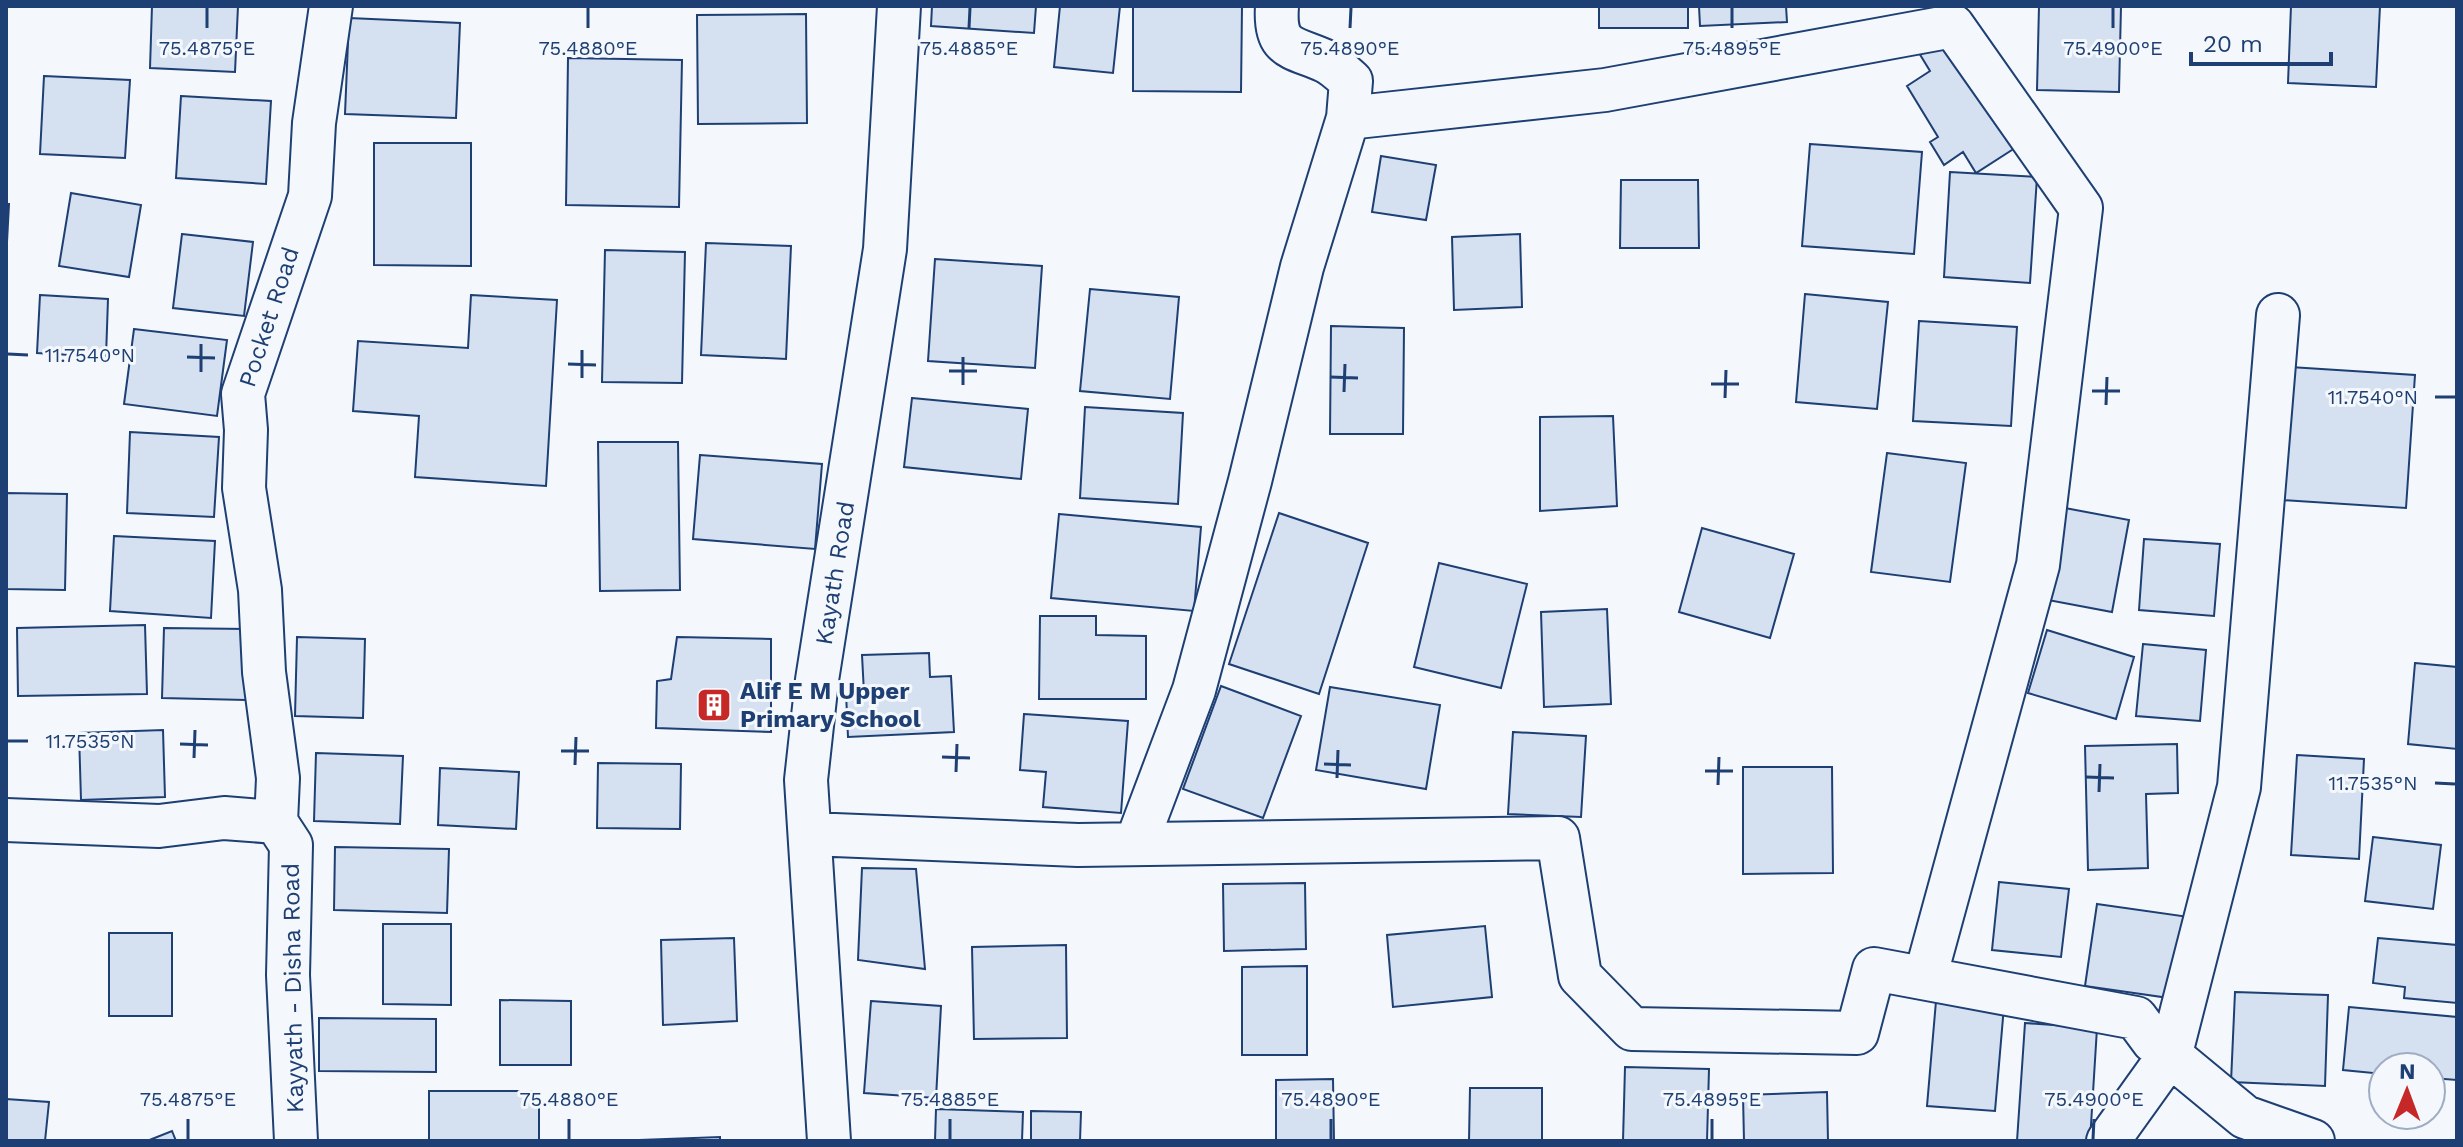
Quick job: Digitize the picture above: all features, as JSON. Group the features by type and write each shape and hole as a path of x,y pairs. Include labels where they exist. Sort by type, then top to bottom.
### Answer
{"street":[{"name":"Pocket Road","path":"276,822 278,778 264,672 260,590 244,488 246,430 243,394 310,196 314,123 331,6"},
{"name":"Kayath Road","path":"829,1141 806,780 811,721 885,249 899,6"},
{"path":"1136,844 1194,690 1250,481 1302,267 1348,118 1351,81 1328,62 1288,48 1276,28 1277,6"},
{"path":"1348,118 1605,90 1953,26 2081,208 2038,565 1925,978"},
{"path":"2108,1141 2171,1053 2239,787 2278,315"},
{"path":"6,820 159,826 213,819 276,822"},
{"name":"Kayyath - Disha Road","path":"276,822 291,845 288,975 296,1141"},
{"path":"810,834 1136,844 1558,838 1580,976 1632,1029 1857,1033 1874,969 2136,1018 2153,1041 2245,1117 2313,1141"}],"building":[{"path":"152,6 238,6 235,72 150,68"},
{"path":"932,6 1036,6 1034,33 931,26"},
{"path":"1060,6 1120,6 1113,73 1054,67"},
{"path":"1133,6 1242,6 1241,92 1133,91"},
{"path":"1599,6 1688,6 1688,28 1599,28"},
{"path":"1699,6 1786,6 1787,22 1700,26"},
{"path":"2039,6 2121,6 2119,92 2037,90"},
{"path":"2291,6 2380,6 2376,87 2288,83"},
{"path":"806,14 807,123 698,124 697,15"},
{"path":"349,18 460,23 456,118 345,114"},
{"path":"1940,32 2015,148 1976,173 1963,152 1944,165 1930,142 1938,137 1907,86 1930,71 1916,48"},
{"path":"568,58 682,60 679,207 566,205"},
{"path":"44,76 130,80 125,158 40,154"},
{"path":"181,96 271,101 266,184 176,178"},
{"path":"374,143 471,143 471,266 374,265"},
{"path":"1810,144 1922,152 1914,254 1802,246"},
{"path":"1381,156 1436,165 1426,220 1372,212"},
{"path":"1950,172 2037,177 2030,283 1944,277"},
{"path":"1621,180 1698,180 1699,248 1620,248"},
{"path":"71,193 141,205 129,277 59,266"},
{"path":"6,204 9,204 6,261"},
{"path":"182,234 253,242 244,316 173,308"},
{"path":"1520,234 1522,307 1454,310 1452,237"},
{"path":"706,243 791,246 786,359 701,355"},
{"path":"605,250 685,252 682,383 602,382"},
{"path":"935,259 1042,266 1035,368 928,361"},
{"path":"1090,289 1179,297 1170,399 1080,391"},
{"path":"1805,294 1888,302 1877,409 1796,402"},
{"path":"40,295 108,299 106,357 37,353"},
{"path":"471,295 557,300 546,486 415,477 419,416 353,411 358,341 468,348"},
{"path":"1919,321 2017,327 2011,426 1913,421"},
{"path":"1331,326 1404,328 1403,434 1330,434"},
{"path":"134,329 227,340 217,416 124,404"},
{"path":"2274,366 2415,375 2406,508 2265,499"},
{"path":"912,398 1028,409 1021,479 904,467"},
{"path":"1085,407 1183,413 1178,504 1080,498"},
{"path":"1613,416 1617,506 1540,511 1540,417"},
{"path":"130,432 219,437 214,517 127,513"},
{"path":"598,442 678,442 680,590 600,591"},
{"path":"1887,453 1966,463 1950,582 1871,572"},
{"path":"700,455 822,464 815,549 693,539"},
{"path":"6,493 67,494 65,590 6,589"},
{"path":"2065,508 2129,520 2112,612 2048,600"},
{"path":"1279,513 1368,543 1319,694 1229,664"},
{"path":"1059,514 1201,527 1194,611 1051,598"},
{"path":"1702,528 1794,554 1770,638 1679,612"},
{"path":"114,536 215,541 211,618 110,611"},
{"path":"2144,539 2220,544 2214,616 2139,610"},
{"path":"1439,563 1527,584 1501,688 1414,667"},
{"path":"1607,609 1611,704 1544,707 1541,612"},
{"path":"1040,616 1096,616 1096,635 1146,636 1146,699 1039,699"},
{"path":"145,625 147,694 18,696 17,628"},
{"path":"164,628 248,629 246,700 162,698"},
{"path":"2047,630 2134,657 2116,719 2028,693"},
{"path":"297,637 365,639 363,718 295,716"},
{"name":"Alif E M Upper Primary School","path":"677,637 771,639 771,732 656,728 657,681 671,679"},
{"path":"2143,644 2206,650 2200,721 2136,716"},
{"path":"929,653 930,677 951,676 954,732 848,737 846,693 864,693 862,655"},
{"path":"2415,663 2457,667 2457,749 2408,744"},
{"path":"1221,686 1301,716 1263,818 1183,789"},
{"path":"1330,687 1440,705 1426,789 1316,770"},
{"path":"1024,714 1128,721 1121,813 1043,807 1046,772 1020,770"},
{"path":"163,730 165,797 81,800 79,733"},
{"path":"1513,732 1586,736 1581,817 1508,814"},
{"path":"2177,744 2178,793 2146,794 2148,868 2088,870 2085,746"},
{"path":"316,753 403,756 400,824 314,821"},
{"path":"2297,755 2364,759 2359,859 2291,855"},
{"path":"598,763 681,764 680,829 597,828"},
{"path":"1743,767 1832,767 1833,873 1743,874"},
{"path":"440,768 519,772 516,829 438,825"},
{"path":"2373,837 2441,845 2433,909 2365,901"},
{"path":"335,847 449,849 447,913 334,910"},
{"path":"862,868 916,869 925,969 858,960"},
{"path":"1999,882 2069,889 2061,957 1992,950"},
{"path":"1305,883 1306,949 1224,951 1223,884"},
{"path":"2097,904 2189,917 2176,999 2085,986"},
{"path":"383,924 451,924 451,1005 383,1004"},
{"path":"1485,926 1492,997 1393,1007 1387,935"},
{"path":"109,933 172,933 172,1016 109,1016"},
{"path":"734,938 737,1021 663,1025 661,940"},
{"path":"2378,938 2457,945 2457,1003 2404,998 2405,987 2373,983"},
{"path":"1066,945 1067,1038 974,1039 972,947"},
{"path":"1307,966 1307,1055 1242,1055 1242,967"},
{"path":"2235,992 2328,995 2325,1086 2231,1082"},
{"path":"500,1000 571,1001 571,1065 500,1065"},
{"path":"871,1001 941,1006 936,1098 864,1093"},
{"path":"1936,1001 2004,1006 1995,1111 1927,1106"},
{"path":"2349,1007 2457,1017 2457,1080 2447,1079 2447,1051 2367,1051 2367,1072 2343,1070"},
{"path":"319,1018 436,1019 436,1072 319,1071"},
{"path":"2025,1023 2097,1028 2090,1141 2017,1141"},
{"path":"1625,1067 1709,1069 1707,1141 1623,1141"},
{"path":"1333,1079 1334,1141 1183,1141 1276,1140 1276,1080"},
{"path":"1470,1088 1542,1088 1542,1141 1469,1141"},
{"path":"429,1091 539,1091 539,1141 429,1141"},
{"path":"1827,1092 1828,1141 1744,1141 1743,1095"},
{"path":"6,1099 49,1102 45,1141 6,1141"},
{"path":"936,1109 1023,1112 1022,1141 935,1141"},
{"path":"1031,1111 1081,1112 1080,1141 1031,1141"},
{"path":"172,1131 176,1141 147,1141"},
{"path":"720,1137 720,1141 640,1141 640,1140"}],"place":[{"name":"Alif E M Upper Primary School","path":"714,705"}]}
